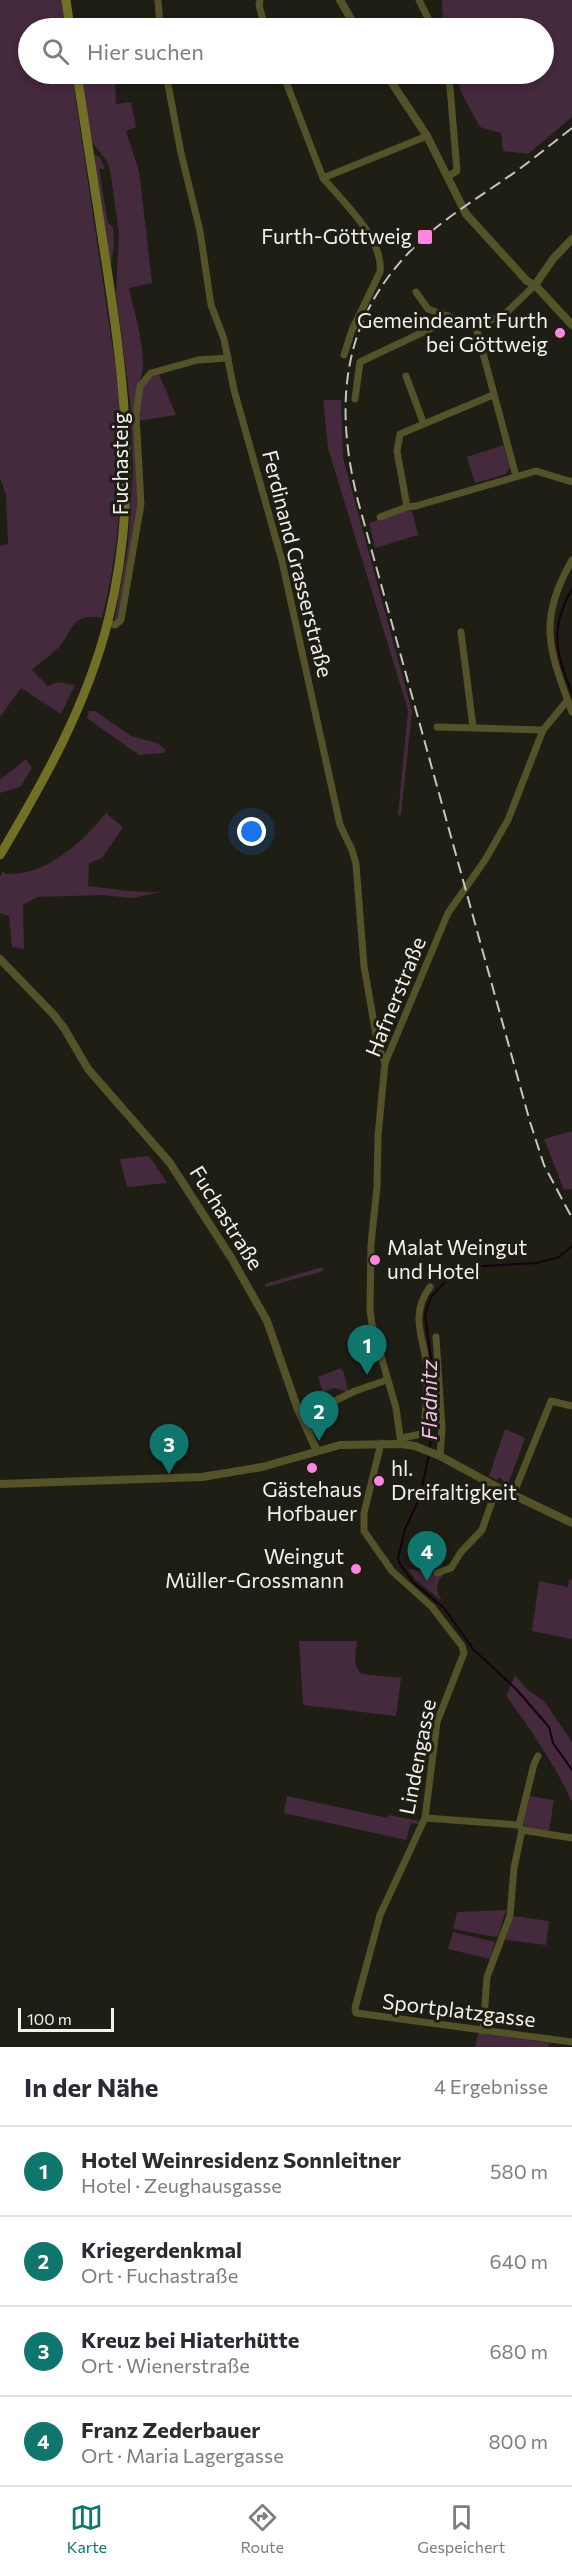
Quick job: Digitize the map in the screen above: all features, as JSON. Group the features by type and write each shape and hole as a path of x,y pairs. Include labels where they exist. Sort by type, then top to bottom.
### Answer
{"main road":[{"path":"66,0 69,18"},
{"path":"0,855 66,735 90,677 108,622 119,567 125,519 127,440 121,363 79,84"}],"street":[{"path":"158,0 159,18"},
{"path":"260,0 262,18"},
{"path":"340,0 350,18"},
{"path":"419,0 428,18"},
{"name":"Ferdinand Grasserstraße","path":"168,84 181,153 200,231 211,305 224,339 234,390 282,561 340,825 356,864 364,966 378,1046 385,1063"},
{"path":"287,84 323,178 375,243 381,265 380,272 352,330 344,355"},
{"path":"393,84 427,136 466,214 483,235 527,281 535,285 572,325"},
{"path":"447,177 457,171 449,84"},
{"path":"323,178 427,136"},
{"path":"416,292 428,309 476,327 506,313 535,285 553,259 572,239"},
{"path":"355,399 360,362 438,325 448,316"},
{"path":"476,327 516,476"},
{"name":"Fuchasteig","path":"108,622 115,625 121,620 140,510 141,471 136,415 140,386 151,373 198,360 228,358"},
{"path":"406,376 423,422"},
{"path":"407,507 397,441 400,434 423,422 493,395"},
{"path":"380,517 407,507 540,471 572,482"},
{"path":"572,560 555,595 549,628 552,656 572,712"},
{"path":"461,632 473,727"},
{"name":"Hafnerstraße","path":"401,1441 396,1408 372,1325 370,1309 370,1244 377,1188 378,1136 385,1063 448,912 485,860 508,820 543,730 567,701"},
{"path":"437,727 543,730"},
{"name":"Fuchastraße","path":"0,959 64,1028 88,1069 170,1163 232,1259 267,1321 317,1451"},
{"path":"0,1484 202,1477 262,1467 340,1445 401,1441 421,1434 424,1430 428,1373 419,1318 424,1294 430,1287"},
{"path":"435,1337 442,1429 440,1456"},
{"path":"302,1417 355,1391 387,1380"},
{"path":"513,1495 551,1401 572,1406"},
{"path":"401,1441 440,1456 497,1487 572,1523"},
{"name":"Lindengasse","path":"370,1443 375,1465"},
{"name":"Lindengasse","path":"356,2013 355,2008 380,1915 425,1818 437,1722 464,1653 462,1646 432,1606 392,1570 364,1531 364,1514 381,1443"},
{"path":"437,1573 451,1568 461,1552 482,1530 497,1487"},
{"path":"483,2031 488,1977 510,1916 520,1828 534,1764 538,1756"},
{"path":"425,1818 520,1828 572,1838"},
{"name":"Sportplatzgasse","path":"356,2013 572,2042"},
{"name":"Sportplatzgasse","path":"557,2040 567,2047"}],"shaded area":[{"path":"0,0 62,0 64,18 18,18 18,84 73,84 115,364 121,428 121,492 114,555 102,618 92,617 78,620 58,648 32,670 48,686 58,682 75,685 61,714 21,688 0,717 0,546 8,544 6,495 0,478"},
{"path":"442,0 572,0 572,117 528,154 503,151 501,133 480,127 459,84 554,84 554,18 443,18"},
{"path":"82,84 115,84 116,104 131,102 136,127 126,131 139,171 152,283 129,288 140,337 143,364 138,385 139,504 120,620 114,622 128,545 133,470 130,401 116,293 119,232 110,170 107,161 91,141"},
{"path":"92,153 100,158 105,169 99,169 108,223 113,227 114,247 111,264"},
{"path":"159,374 176,415 138,421 141,392 147,380"},
{"path":"323,400 341,400 343,458 412,711 401,815 398,815 408,710 328,448"},
{"path":"504,445 510,467 506,474 475,483 467,457"},
{"path":"407,510 412,511 418,535 375,548 369,523"},
{"path":"89,711 95,711 131,736 157,743 166,750 163,753 139,755 87,718"},
{"path":"26,759 32,768 20,787 0,793 0,780"},
{"path":"106,813 123,827 102,858 89,863 88,886 161,892 132,898 103,895 37,897 23,905 24,949 12,947 9,916 0,913 0,877 3,871 6,874 21,873 49,863 75,846"},
{"path":"572,1131 572,1189 564,1190 544,1139"},
{"path":"149,1156 167,1183 127,1187 120,1159"},
{"path":"322,1267 324,1271 266,1287 265,1284"},
{"path":"341,1368 348,1392 334,1388 323,1392 318,1377"},
{"path":"505,1429 525,1438 508,1484 499,1477 497,1480 489,1476"},
{"path":"408,1569 443,1575 437,1588 443,1602 416,1580"},
{"path":"569,1579 572,1580 572,1639 532,1631 539,1581 568,1587"},
{"path":"299,1641 357,1641 356,1663 362,1674 401,1678 396,1716 303,1705"},
{"path":"515,1675 528,1690 544,1701 572,1742 572,1802 542,1748 506,1696"},
{"path":"287,1796 388,1818 389,1815 419,1821 418,1824 411,1823 406,1840 284,1813"},
{"path":"529,1796 554,1800 549,1831 526,1828 523,1823"},
{"path":"506,1910 498,1936 453,1929 457,1912"},
{"path":"513,1916 549,1921 546,1945 505,1940"},
{"path":"453,1932 495,1942 490,1959 448,1949"},
{"path":"478,2033 549,2043 548,2047 475,2047"}],"waterway":[{"name":"Fladnitz","path":"572,589 560,616 557,641 562,666 572,693"},
{"name":"Fladnitz","path":"430,1448 432,1365 425,1315 431,1297 444,1283 463,1272 483,1266 537,1263 559,1257 572,1246"},
{"name":"Fladnitz","path":"429,1454 420,1497 405,1529 398,1558 400,1564 413,1582 444,1608 473,1649 517,1690 549,1727 553,1743 572,1770"}],"railway":[{"path":"572,128 518,170 437,227 398,264 377,294 361,325 351,358 346,391 346,427 350,463 358,501 530,1122 544,1165 572,1218"}],"place":[{"name":"Furth-Göttweig","path":"425,237"},
{"name":"Gemeindeamt Furth bei Göttweig","path":"560,333"},
{"name":"Malat Weingut und Hotel","path":"375,1260"},
{"name":"Hotel Weinresidenz Sonnleitner","path":"367,1375"},
{"name":"Kriegerdenkmal","path":"319,1441"},
{"name":"Gästehaus Hofbauer","path":"312,1468"},
{"name":"Kreuz bei Hiaterhütte","path":"169,1474"},
{"name":"hl. Dreifaltigkeit","path":"379,1481"},
{"name":"Weingut Müller-Grossmann","path":"356,1569"},
{"name":"Franz Zederbauer","path":"427,1581"}]}
